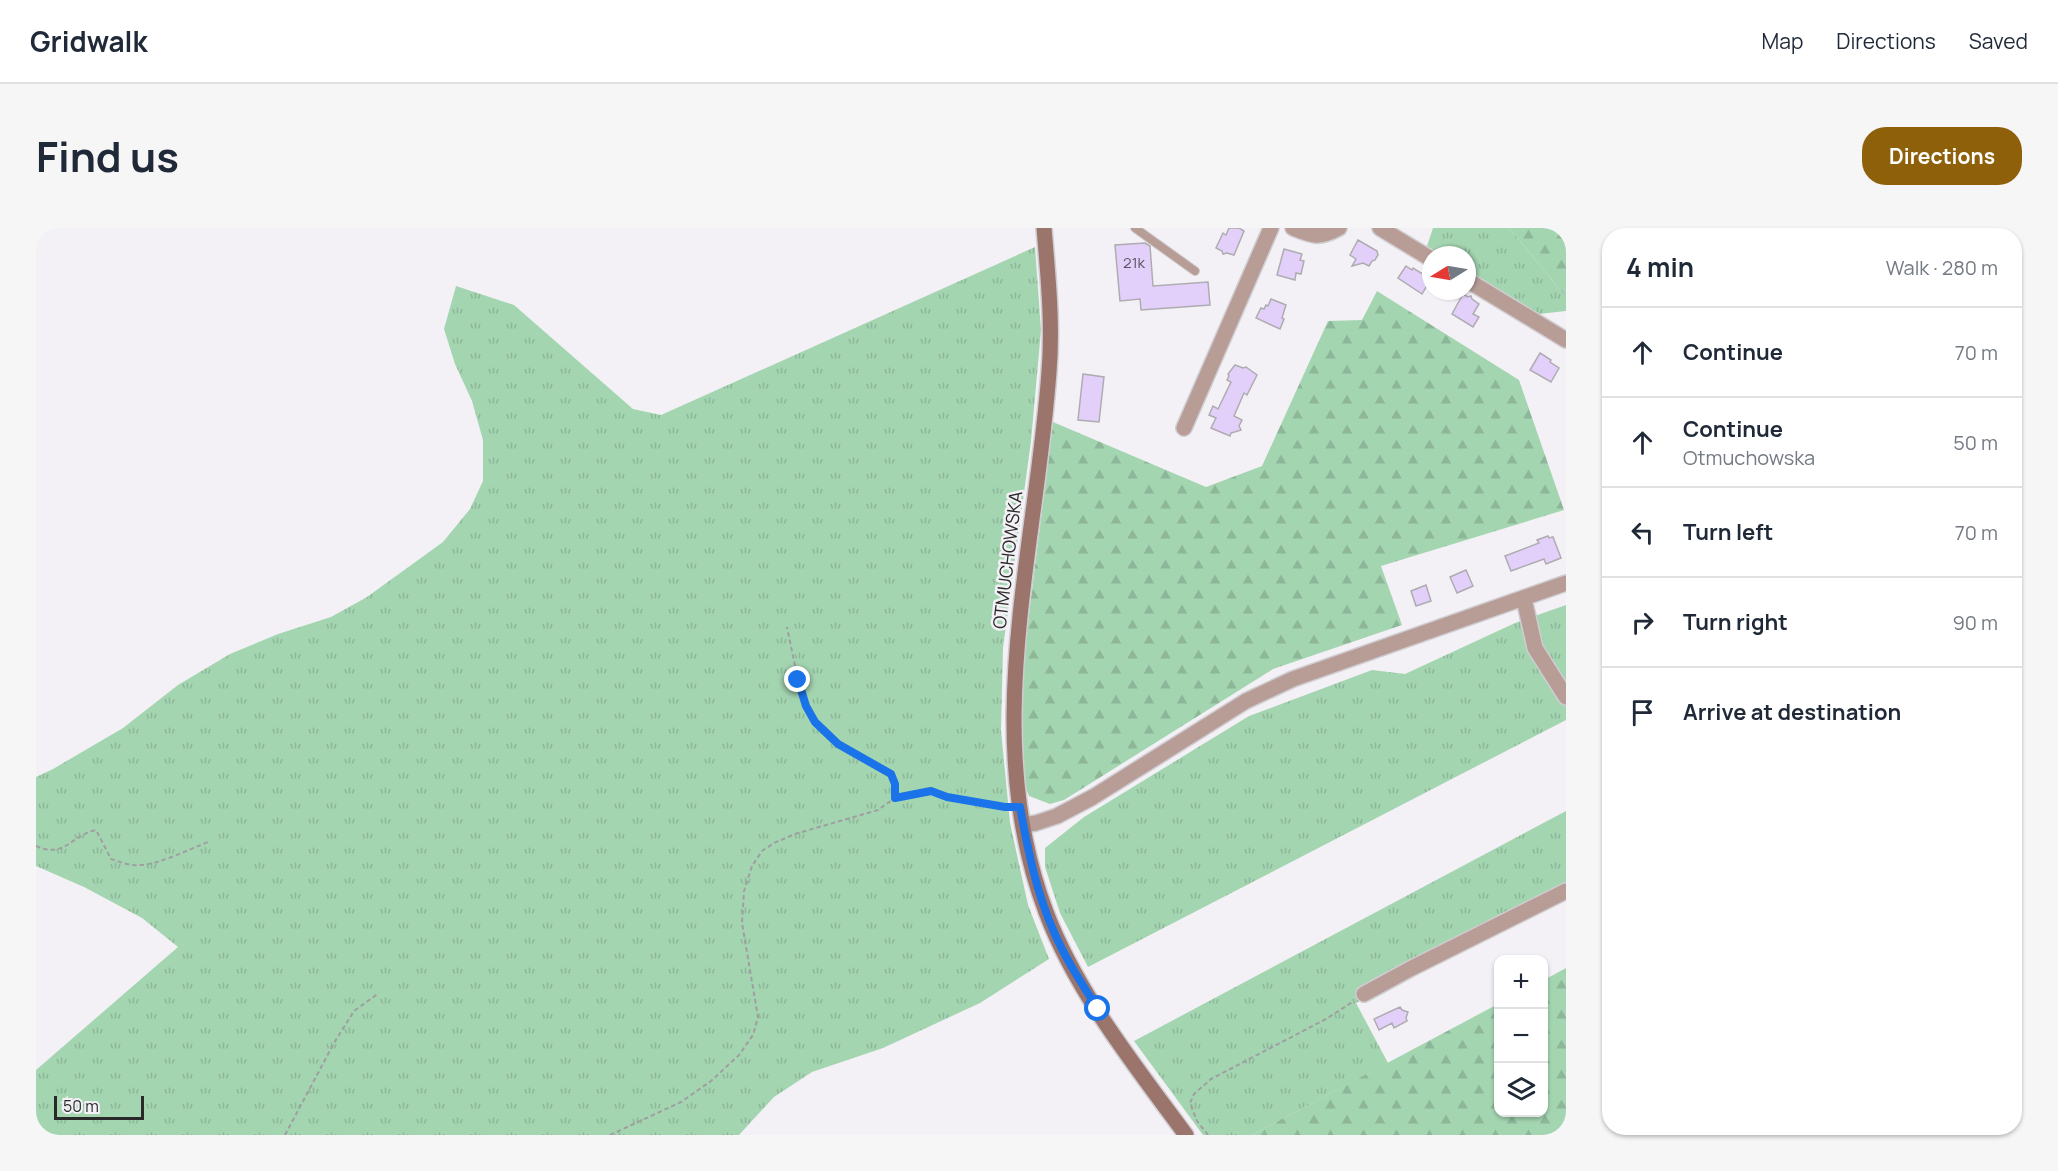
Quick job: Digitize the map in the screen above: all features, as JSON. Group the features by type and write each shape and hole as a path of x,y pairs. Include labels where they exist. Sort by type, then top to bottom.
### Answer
{"main road":[{"name":"OTMUCHOWSKA","path":"1044,228 1051,345 1014,676 1014,748 1020,807 1040,895 1054,934 1078,979 1134,1064 1186,1135"}],"street":[{"path":"1184,428 1271,228"},
{"path":"1293,228 1309,235 1319,236 1339,228"},
{"path":"1380,228 1422,254"},
{"path":"1476,285 1566,340"},
{"path":"1023,825 1058,816 1093,797 1246,701 1293,679 1566,583"},
{"path":"1524,599 1535,648 1566,697"},
{"path":"1364,994 1566,891"}],"lane":[{"path":"1135,228 1195,271"}],"path":[{"path":"787,627 798,680 806,706 815,722 838,744 891,774 895,784 895,798"},
{"path":"610,1135 681,1102 696,1092 740,1055 753,1035 758,1017 742,923 744,891 752,866 762,851 795,834 878,810 895,798 931,791 947,797 1005,807 1020,807"},
{"path":"36,846 55,851 64,848 87,832 96,830 111,859 139,866 208,842"},
{"path":"285,1135 334,1043 354,1011 379,993"},
{"path":"1208,1135 1197,1121 1190,1103 1194,1094 1211,1080 1326,1019 1364,994"}],"green space":[{"path":"1433,228 1509,228 1566,297 1566,311 1539,314 1476,276 1476,246 1427,246"},
{"path":"1509,228 1566,228 1566,297"},
{"path":"1035,247 1041,330 1031,441 1003,648 1001,730 1010,823 1028,905 1049,959 980,1003 883,1048 812,1072 774,1097 739,1135 36,1135 36,1070 178,947 142,918 84,887 36,866 36,777 123,728 178,685 230,654 278,634 331,617 367,597 443,542 470,509 483,481 483,440 472,401 455,364 444,329 456,286 514,305 633,409 661,415"},
{"path":"1377,291 1519,380 1564,510 1381,566 1402,625 1273,669 1064,800 1050,804 1029,796 1025,786 1020,686 1053,422 1206,487 1262,466 1328,321 1362,320"},
{"path":"1566,605 1566,720 1088,967 1060,913 1045,867 1045,848 1084,817 1249,716 1372,670 1405,674 1515,623"},
{"path":"1566,811 1566,891 1356,1003 1388,1063 1252,1135 1203,1135 1134,1041"},
{"path":"1566,968 1566,1135 1252,1135 1494,1006 1494,1117 1548,1117 1548,978"}],"building":[{"path":"1229,228 1239,228 1244,231 1234,255 1223,254 1216,248 1223,233 1226,235"},
{"path":"1358,240 1377,251 1378,255 1369,266 1363,263 1352,266 1356,259 1350,255"},
{"path":"1145,243 1150,246 1153,286 1208,282 1210,305 1141,310 1140,299 1120,301 1115,245"},
{"path":"1284,249 1302,254 1300,260 1304,261 1301,274 1296,273 1295,280 1277,275"},
{"path":"1406,266 1422,274 1422,294 1398,278"},
{"path":"1271,299 1286,305 1280,329 1256,318 1261,308 1268,306"},
{"path":"1460,300 1473,300 1479,304 1473,314 1479,317 1473,327 1452,314"},
{"path":"1540,353 1559,368 1551,382 1530,370"},
{"path":"1235,365 1246,367 1257,375 1247,395 1244,393 1234,416 1242,420 1239,426 1241,430 1231,433 1230,436 1211,428 1216,418 1209,415 1213,406 1218,409 1231,382 1227,380 1228,374"},
{"path":"1083,374 1104,377 1099,422 1078,420"},
{"path":"1548,536 1553,537 1561,558 1546,564 1544,559 1511,571 1505,556 1539,543 1537,540"},
{"path":"1466,570 1473,586 1457,593 1450,577"},
{"path":"1426,585 1431,601 1416,606 1411,591"},
{"path":"1400,1007 1408,1012 1407,1021 1394,1028 1392,1023 1379,1030 1374,1019"}],"route":[{"path":"798,680 806,706 815,722 838,744 891,774 895,784 895,798 931,791 947,797 1005,807 1020,807 1034,875 1054,934 1078,979 1098,1009"}]}
